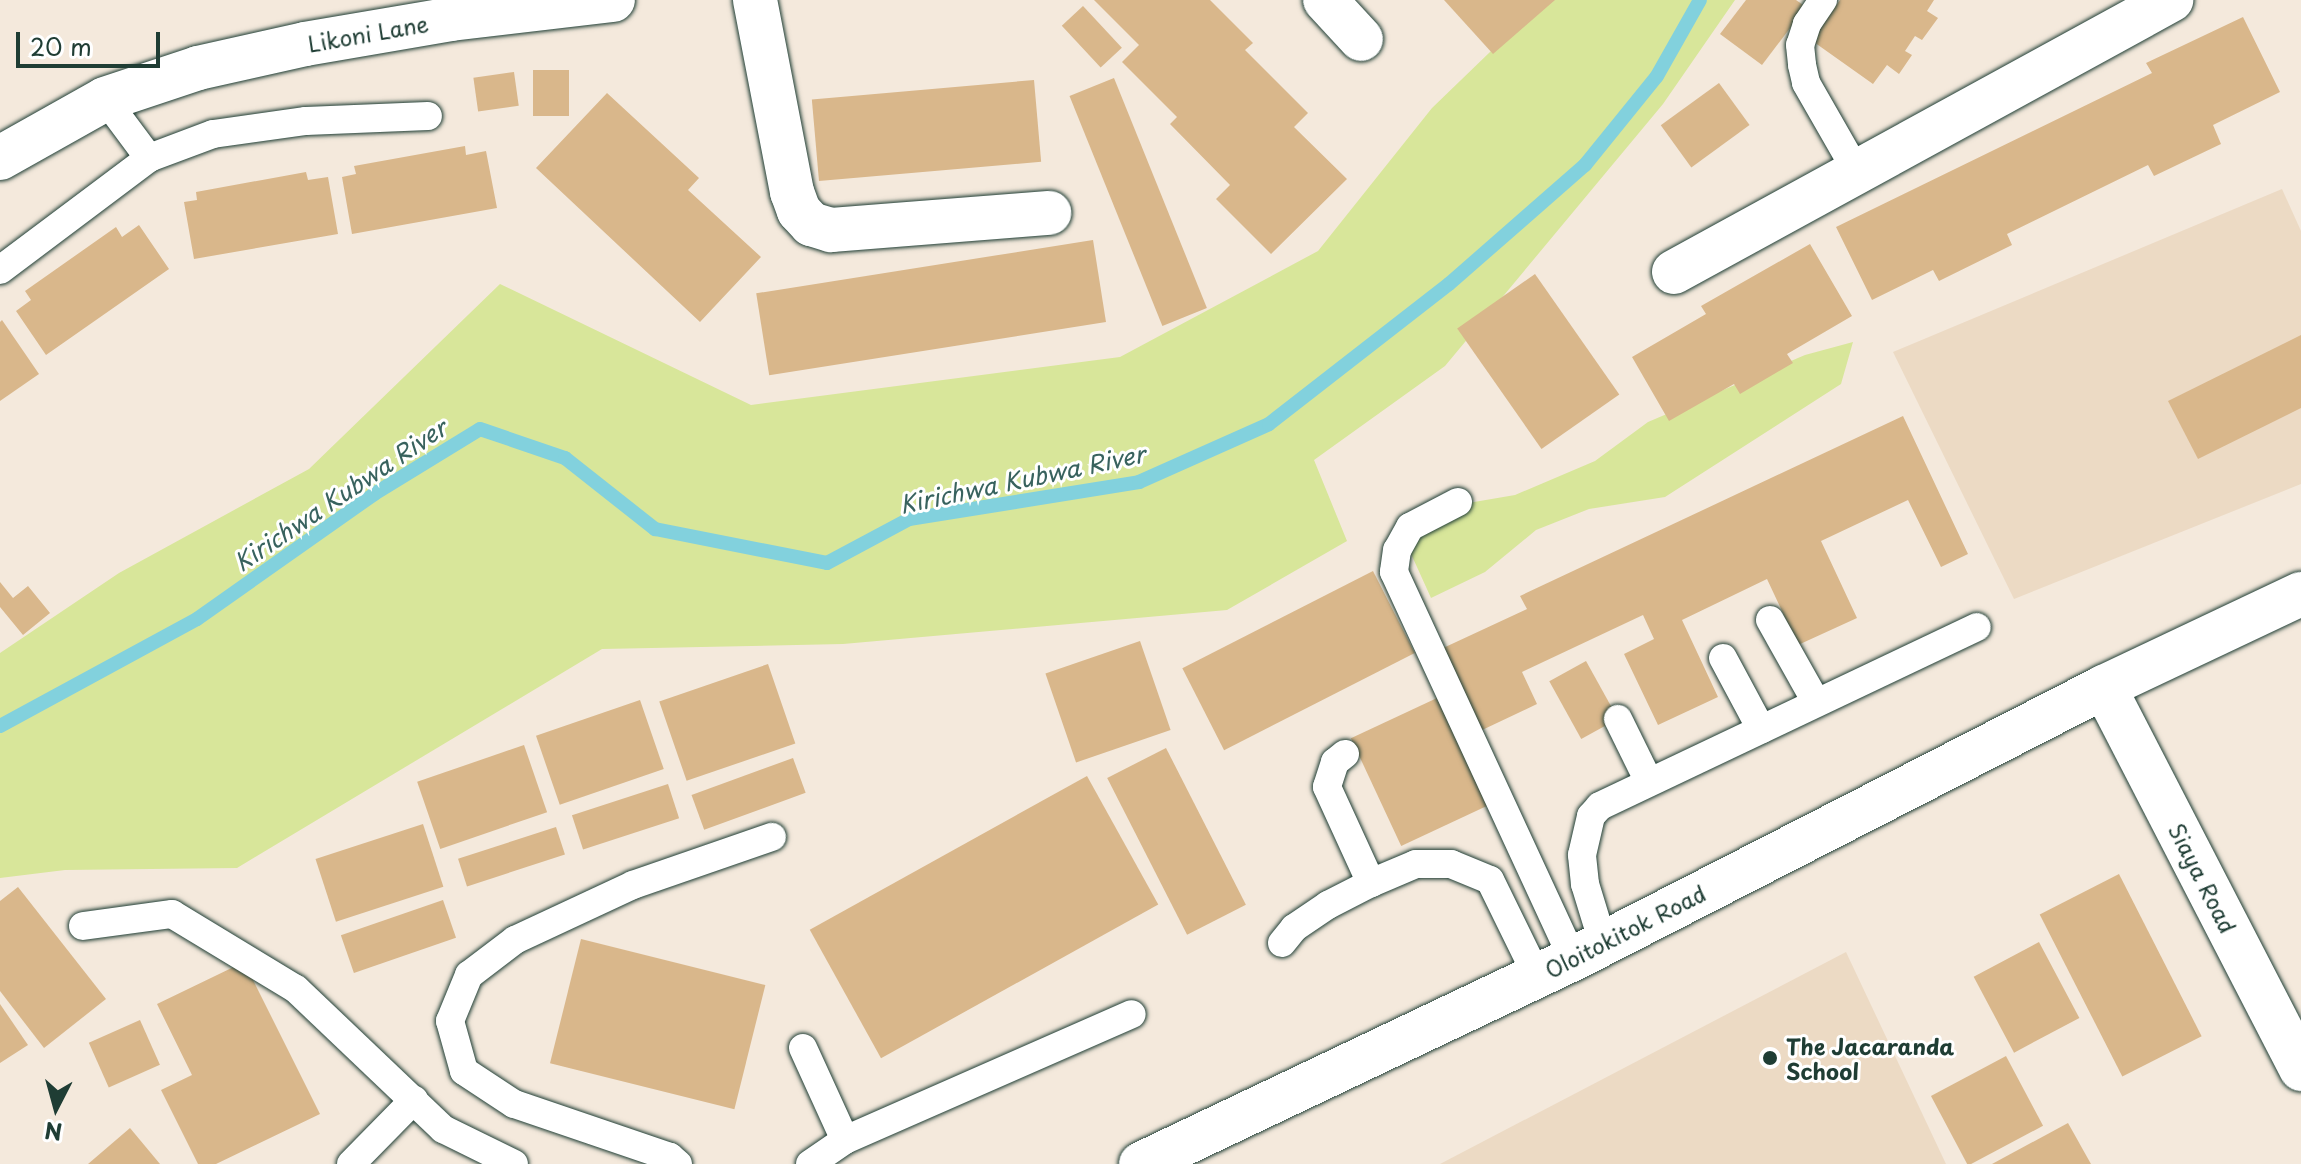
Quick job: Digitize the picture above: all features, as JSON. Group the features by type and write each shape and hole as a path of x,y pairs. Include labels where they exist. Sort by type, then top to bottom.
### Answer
{"street":[{"name":"Likoni Lane","path":"0,158 105,99 198,68 305,44 451,19 613,0"},
{"path":"755,0 792,192 799,211 811,224 831,230 1049,213"},
{"path":"1325,0 1361,39"},
{"path":"1674,272 2171,0"},
{"name":"Oloitokitok Road","path":"1141,1164 1571,959 2104,687 2301,594"},
{"name":"Siaya Road","path":"2104,687 2298,1057"}],"lane":[{"path":"1823,0 1800,45 1802,65 1806,83 1857,172"},
{"path":"105,99 149,158"},
{"path":"0,270 149,158 213,134 306,121 428,116"},
{"path":"1458,502 1410,527 1397,550 1394,572 1571,959"},
{"path":"1770,620 1816,702"},
{"path":"1571,959 1585,884 1584,838 1591,816 1600,806 1977,627"},
{"path":"1723,658 1761,729"},
{"path":"1618,719 1649,782"},
{"path":"1345,754 1335,762 1327,787 1371,883"},
{"path":"678,1164 670,1157 514,1104 464,1071 450,1021 469,975 515,940 633,885 772,837"},
{"path":"1282,943 1294,928 1328,905 1371,883 1416,864 1451,864 1490,880 1571,959"},
{"path":"83,926 172,914 296,989 443,1129 514,1164"},
{"path":"810,1164 845,1140 1132,1014"},
{"path":"803,1048 845,1140"},
{"path":"351,1164 414,1100"}],"shaded area":[{"path":"2282,189 2301,231 2301,484 2014,599 1893,352"},
{"name":"The Jacaranda School","path":"1846,952 1946,1164 1440,1164"}],"green space":[{"path":"1544,0 1735,0 1663,104 1445,366 1314,460 1347,541 1227,610 843,644 602,649 237,868 65,870 0,878 0,653 119,573 309,469 500,284 751,405 1120,357 1318,251 1432,108"},
{"path":"1853,342 1841,384 1665,497 1589,509 1536,530 1485,572 1431,598 1407,545 1439,508 1515,495 1595,461 1648,422 1805,355"}],"building":[{"path":"1094,0 1210,0 1253,43 1245,50 1308,113 1294,127 1347,179 1271,254 1216,199 1230,185 1170,124 1177,117 1122,62 1139,45"},
{"path":"1444,0 1555,0 1493,54"},
{"path":"1746,0 1796,0 1806,7 1762,65 1720,34"},
{"path":"1840,0 1934,0 1927,11 1938,18 1922,40 1915,36 1905,51 1912,55 1899,74 1887,65 1873,84 1811,40"},
{"path":"1083,6 1122,48 1101,67 1062,26"},
{"path":"2243,17 2280,92 2213,125 2221,144 2154,176 2148,165 2007,234 2012,245 1939,281 1933,270 1872,300 1836,227 2152,73 2146,63"},
{"path":"533,70 569,70 569,116 533,116"},
{"path":"514,72 519,106 478,111 473,78"},
{"path":"1114,78 1207,308 1162,326 1069,96"},
{"path":"1034,80 1041,162 819,181 812,99"},
{"path":"1719,83 1750,125 1691,167 1661,125"},
{"path":"607,93 699,178 688,190 761,257 700,322 536,168"},
{"path":"465,146 466,155 486,151 497,208 352,234 342,177 356,174 354,166"},
{"path":"306,172 308,180 328,177 338,234 194,259 184,202 197,200 196,192"},
{"path":"139,225 169,269 46,355 16,311 31,300 25,291 116,227 122,237"},
{"path":"1093,240 1106,322 769,375 756,293"},
{"path":"1810,244 1852,316 1787,354 1793,363 1740,394 1734,384 1669,421 1632,357 1706,314 1701,306"},
{"path":"1535,274 1619,394 1541,449 1457,328"},
{"path":"2,320 39,374 0,401 0,322"},
{"path":"2301,335 2301,408 2198,459 2168,401"},
{"path":"1903,416 1968,554 1941,567 1908,500 1821,541 1857,618 1798,645 1767,579 1682,620 1718,697 1658,725 1624,654 1654,639 1643,615 1522,672 1537,704 1480,731 1441,649 1527,609 1520,596"},
{"path":"1373,571 1415,653 1224,750 1182,668"},
{"path":"0,582 13,598 28,586 50,613 23,635 0,607"},
{"path":"1140,641 1171,730 1076,762 1045,674"},
{"path":"1586,661 1618,719 1581,739 1549,681"},
{"path":"768,664 795,743 687,781 659,701"},
{"path":"1437,698 1487,806 1401,846 1351,738"},
{"path":"640,700 664,769 560,805 536,736"},
{"path":"524,745 547,812 440,849 417,782"},
{"path":"1166,748 1246,905 1187,935 1107,778"},
{"path":"793,758 806,793 704,830 692,795"},
{"path":"1087,776 1158,905 881,1058 810,930"},
{"path":"668,784 679,818 583,849 572,815"},
{"path":"423,824 443,887 336,922 316,859"},
{"path":"556,827 565,855 467,886 458,859"},
{"path":"2119,874 2202,1036 2122,1077 2040,914"},
{"path":"18,887 106,999 44,1048 0,991 0,901"},
{"path":"443,900 456,938 354,973 341,935"},
{"path":"581,939 765,985 734,1109 550,1063"},
{"path":"2039,942 2079,1018 2014,1053 1974,977"},
{"path":"244,962 320,1114 216,1164 198,1164 161,1090 192,1075 157,1004"},
{"path":"0,1004 28,1045 0,1063"},
{"path":"140,1020 160,1065 109,1088 89,1043"},
{"path":"2006,1056 2043,1126 1967,1164 1931,1096"},
{"path":"2068,1123 2091,1164 1992,1164"},
{"path":"130,1128 160,1164 88,1164"}],"waterway":[{"name":"Kirichwa Kubwa River","path":"0,726 197,619 374,494 480,429 565,458 655,529 827,563 909,519 1139,482 1269,424 1449,284 1585,165 1657,76 1700,0"}],"place":[{"name":"The Jacaranda School","path":"1770,1058"}]}
